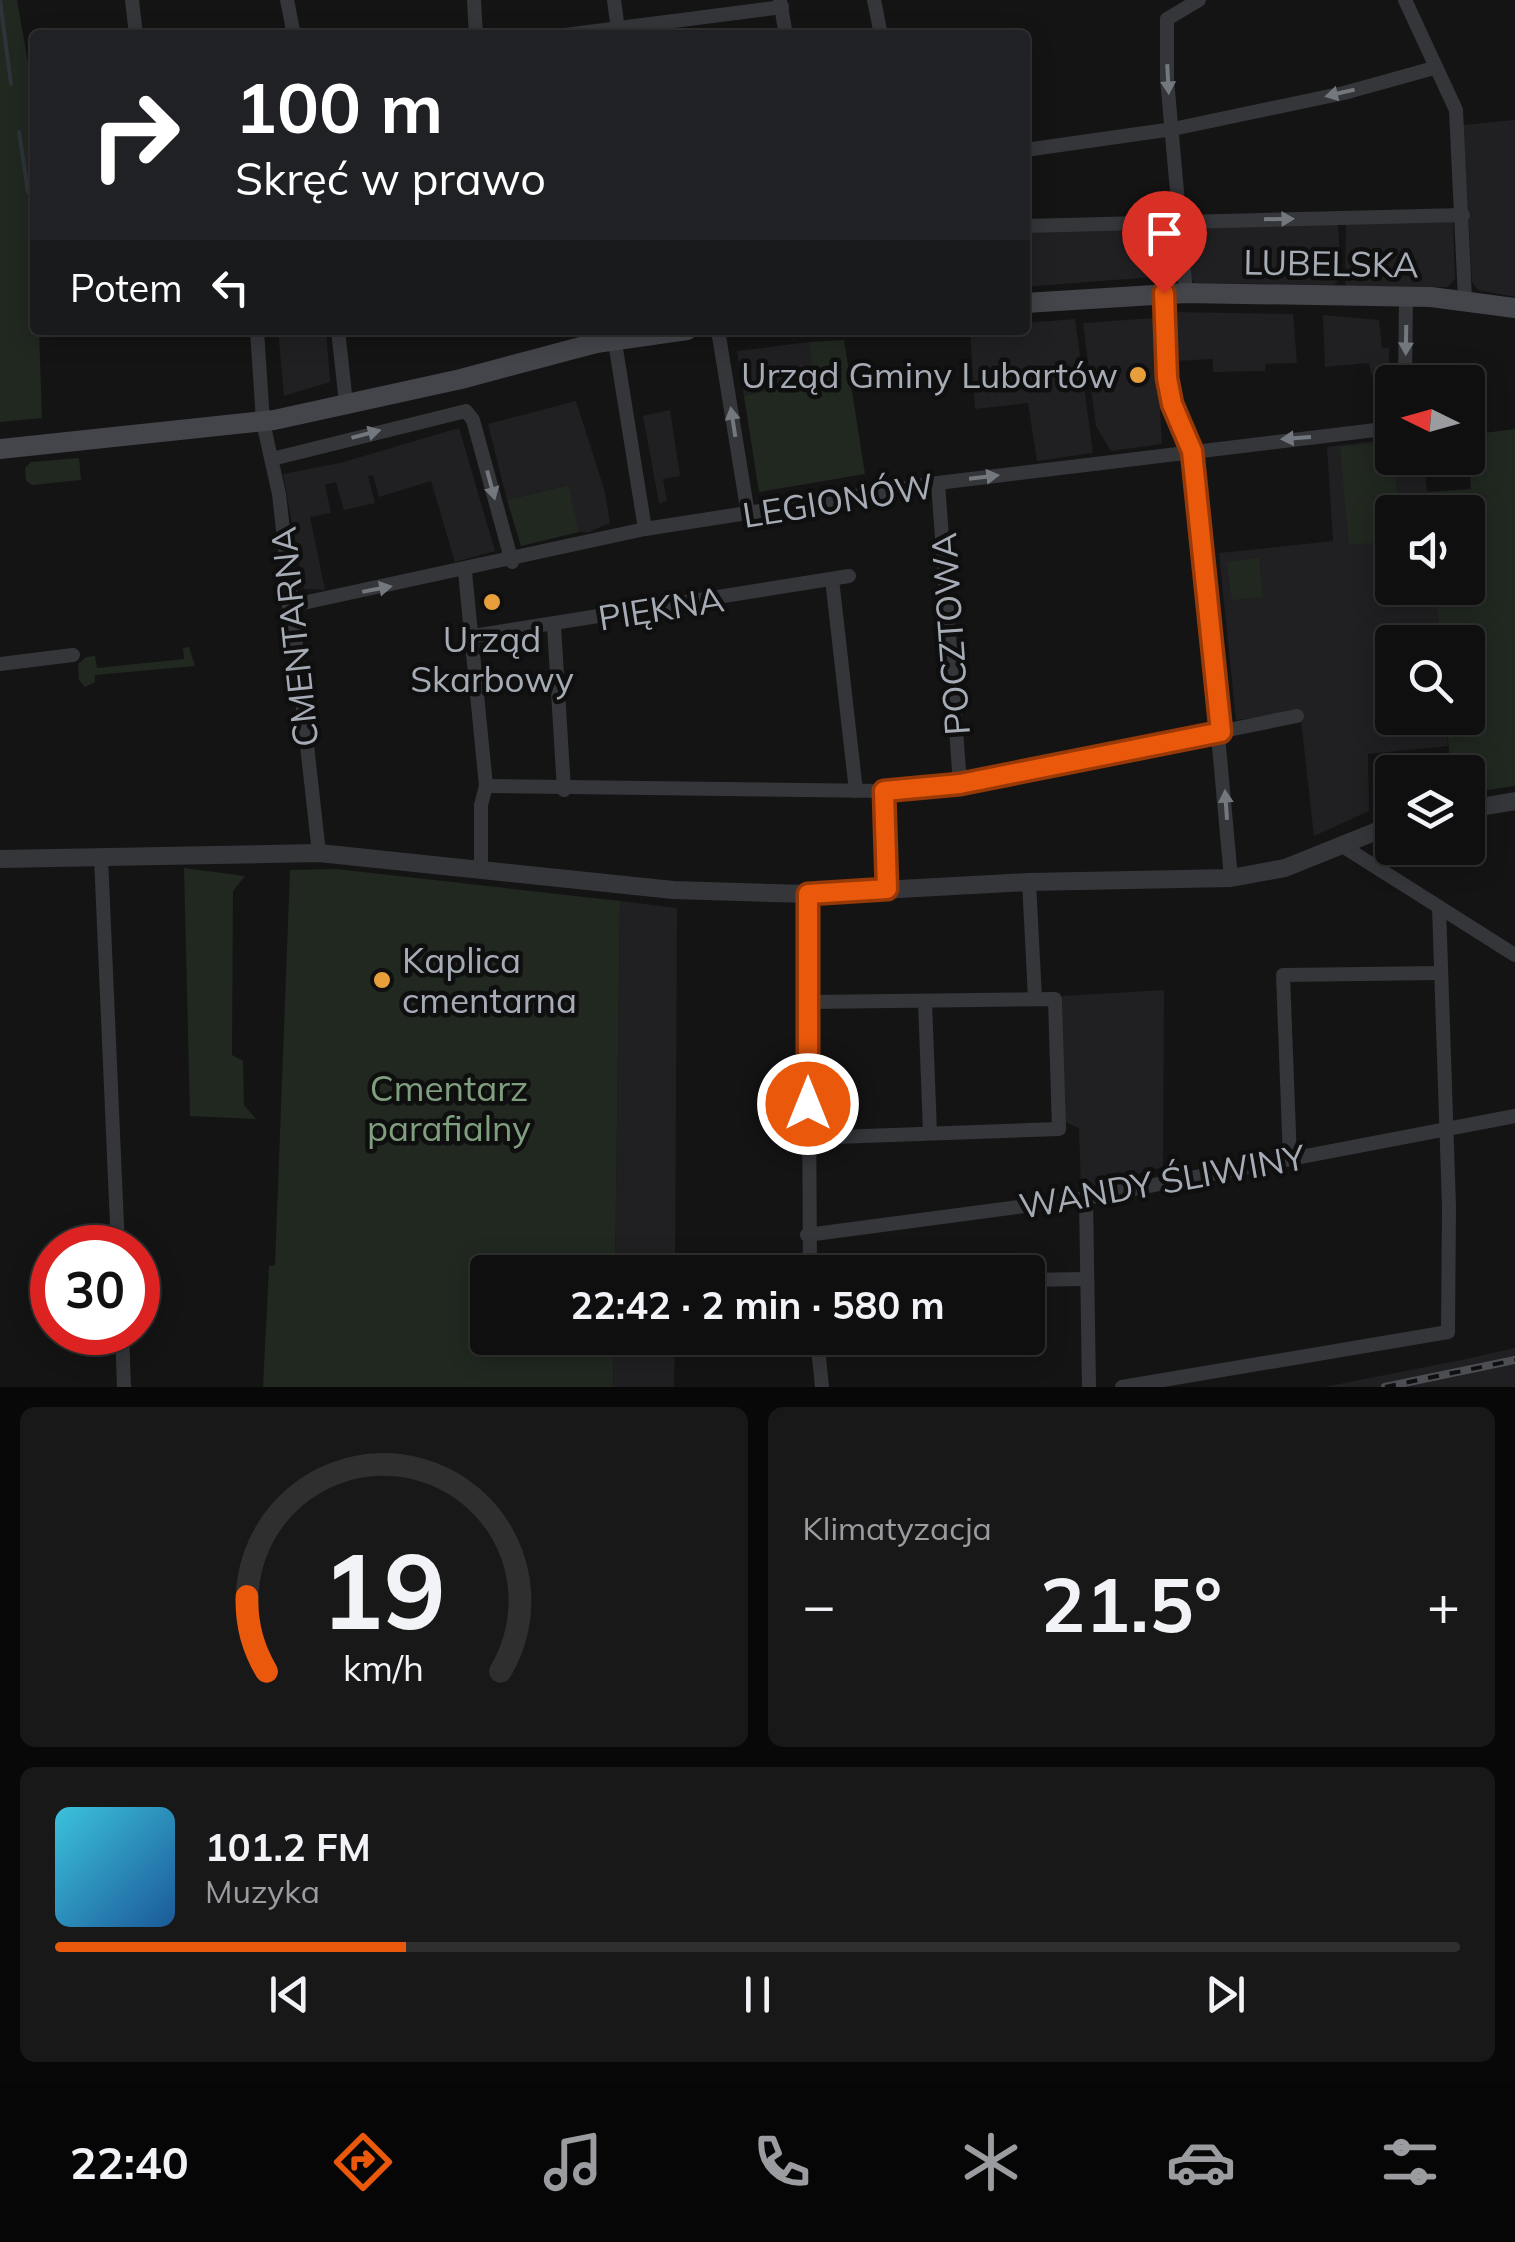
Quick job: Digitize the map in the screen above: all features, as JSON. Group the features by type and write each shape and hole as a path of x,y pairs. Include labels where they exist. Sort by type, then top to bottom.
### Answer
{"main road":[{"name":"LUBELSKA","path":"1030,303 1186,293 1406,296 1466,299 1515,308"},
{"path":"0,448 263,422 613,335"}],"street":[{"path":"132,0 135,30"},
{"path":"287,0 293,30"},
{"path":"474,0 476,30"},
{"path":"614,0 618,30 674,29 781,3 785,30"},
{"path":"874,0 880,30"},
{"path":"1186,293 1167,19 1200,0"},
{"path":"1405,0 1456,110 1466,299"},
{"path":"1030,149 1173,129 1434,68"},
{"path":"1030,226 1463,215"},
{"path":"1164,293 1172,404 1192,451 1221,732 1231,878"},
{"path":"1405,365 1406,296"},
{"name":"CMENTARNA","path":"257,335 263,422 272,459 319,853"},
{"path":"339,335 346,403"},
{"path":"613,335 645,530"},
{"path":"719,335 748,514"},
{"path":"272,459 466,412 473,420 512,562"},
{"name":"LEGIONÓW","path":"289,606 466,572 645,530 938,483 1375,430"},
{"name":"POCZTOWA","path":"938,483 960,784"},
{"path":"466,572 486,786 480,805 481,867"},
{"name":"PIĘKNA","path":"473,636 849,576"},
{"path":"832,579 856,791"},
{"path":"554,626 564,790"},
{"path":"0,664 73,655"},
{"path":"486,786 564,790 884,791 960,784 1296,716"},
{"path":"884,791 887,889"},
{"path":"1485,806 1515,801"},
{"path":"0,859 319,853 673,890 808,894 1028,882 1231,878 1285,868 1375,832"},
{"path":"1341,845 1515,955"},
{"path":"101,857 117,1225"},
{"path":"1028,882 1035,998"},
{"path":"808,894 809,1255"},
{"path":"1122,1387 1448,1332 1450,1207 1438,907"},
{"path":"1290,1160 1283,975 1440,973"},
{"path":"808,1002 1050,998 1057,1004 1059,1129 808,1138"},
{"path":"925,1001 930,1133"},
{"name":"WANDY ŚLIWINY","path":"808,1235 1086,1198 1515,1116"},
{"path":"1086,1198 1089,1387"},
{"path":"1045,1280 1085,1279"},
{"path":"123,1355 124,1387"},
{"path":"818,1355 822,1387"}],"shaded area":[{"path":"1515,120 1515,297 1478,290 1472,282 1463,125"},
{"path":"1346,222 1453,222 1455,279 1447,287 1345,286"},
{"path":"1338,224 1341,278 1334,285 1195,283 1191,279 1192,228"},
{"path":"1174,226 1178,275 1030,287 1030,229"},
{"path":"1175,312 1293,314 1297,363 1266,364 1265,371 1213,372 1213,359 1175,361"},
{"path":"1323,315 1379,320 1382,348 1389,348 1389,365 1375,365 1375,374 1371,374 1369,363 1325,367"},
{"path":"1154,318 1162,444 1111,451 1096,426 1083,323"},
{"path":"1075,319 1093,453 1037,461 1028,403 975,409 970,335 1030,335 1030,323"},
{"path":"278,335 326,335 330,382 284,396"},
{"path":"809,342 813,380 744,396 737,351"},
{"path":"576,401 605,492 610,523 589,532 579,532 567,485 507,500 488,424"},
{"path":"670,410 680,476 663,479 667,501 659,503 643,416"},
{"path":"459,428 495,551 455,562 431,481 379,497 373,475 368,476 375,503 344,510 336,482 325,485 331,513 310,517 325,590 304,589 283,474 340,463"},
{"path":"1375,441 1375,475 1426,475 1427,495 1375,495 1375,605 1437,605 1438,625 1375,625 1375,735 1447,735 1448,746 1368,754 1369,811 1314,836 1300,712 1236,720 1219,553 1333,541 1327,447"},
{"path":"620,901 677,908 675,1255 615,1255"},
{"path":"1164,990 1163,1167 1081,1189 1079,1128 1065,1122 1062,996"},
{"path":"1515,1348 1515,1387 1324,1387 1466,1359"},
{"path":"614,1355 675,1355 674,1387 613,1387"}],"green space":[{"path":"0,0 17,0 30,74 30,335 39,335 42,418 0,422"},
{"path":"844,340 865,474 759,492 744,396 813,380 809,342"},
{"path":"1515,429 1515,786 1485,790 1485,755 1449,755 1448,735 1485,735 1485,625 1438,625 1437,605 1485,605 1485,495 1427,492 1471,489 1470,475 1485,475 1485,433"},
{"path":"1375,444 1375,475 1395,475 1397,495 1375,495 1375,543 1349,545 1340,447"},
{"path":"79,458 81,480 32,485 26,481 25,468 31,462"},
{"path":"568,485 579,532 521,546 507,500"},
{"path":"1259,558 1263,597 1232,600 1227,562"},
{"path":"189,647 195,666 95,675 95,682 85,687 79,680 78,664 86,657 95,656 97,668 184,659 183,648"},
{"path":"184,868 245,876 233,891 232,1055 243,1061 244,1105 256,1119 190,1116"},
{"name":"Cmentarz parafialny","path":"336,869 620,901 615,1255 470,1255 470,1355 614,1355 613,1387 263,1387 269,1266 275,1265 290,870"}],"waterway":[{"path":"0,0 11,84"},
{"path":"19,132 28,192"}],"railway":[{"path":"1385,1387 1515,1360"}],"place":[{"name":"Urząd Gminy Lubartów","path":"1138,375"},
{"name":"Urząd Skarbowy","path":"492,602"},
{"name":"Kaplica cmentarna","path":"382,980"}],"route":[{"path":"808,1104 808,894 887,889 884,791 960,784 1221,732 1192,451 1172,404 1167,378 1164,293"}]}
